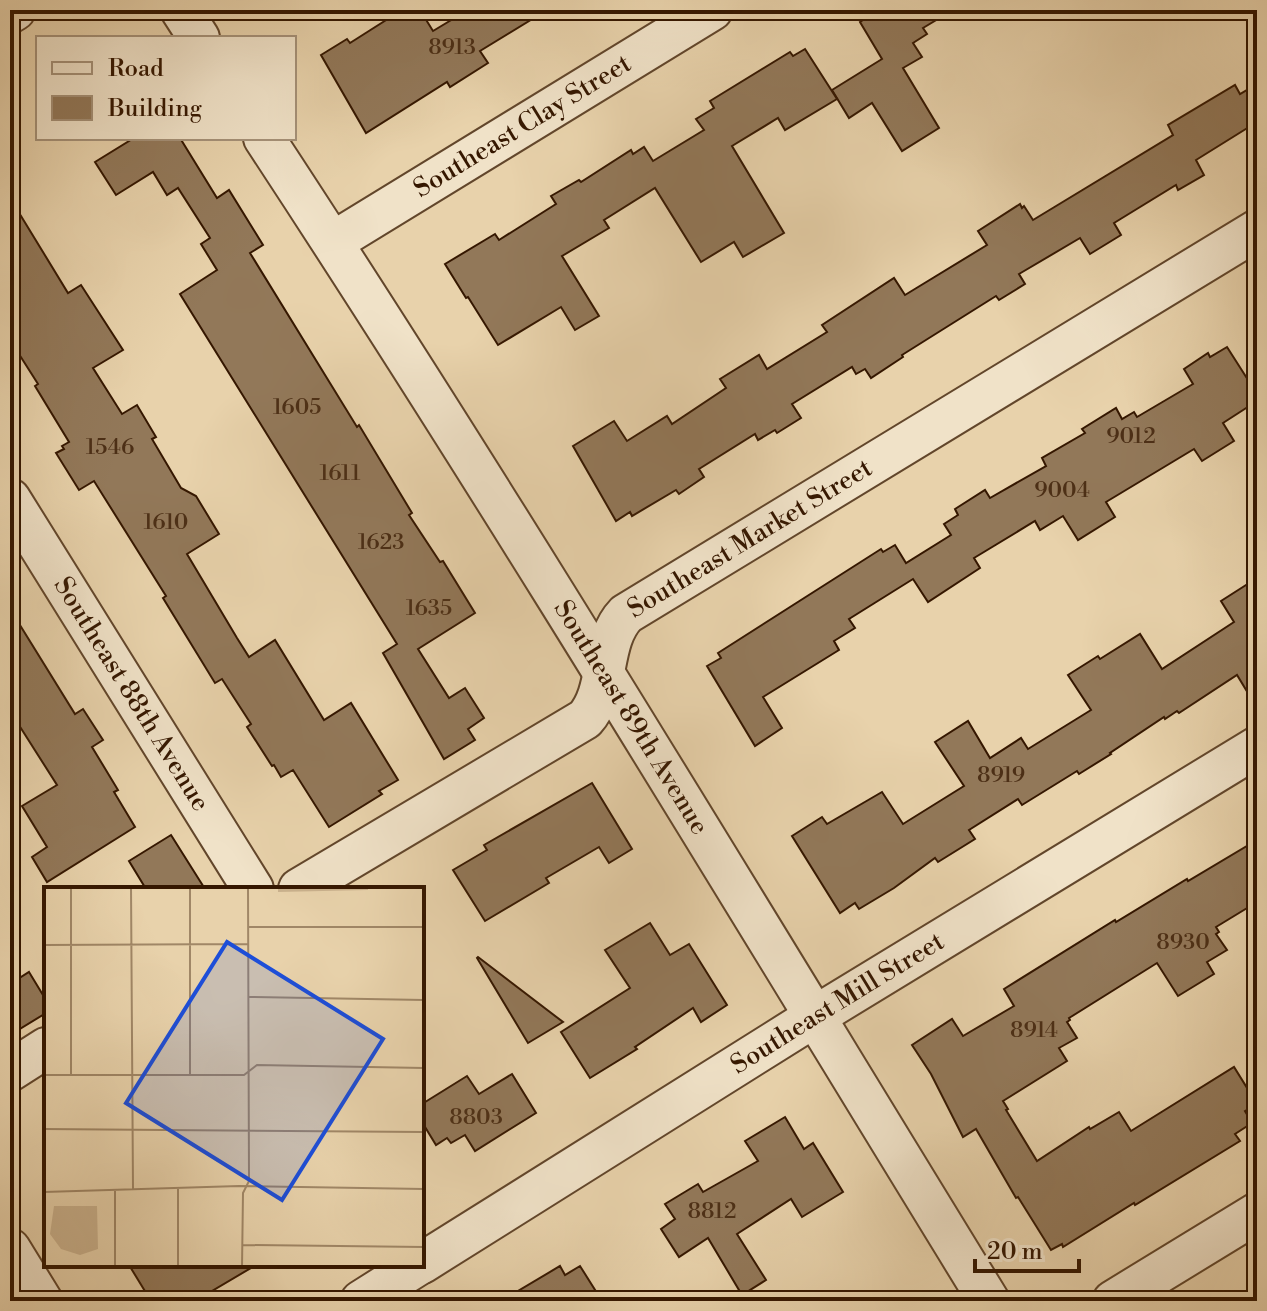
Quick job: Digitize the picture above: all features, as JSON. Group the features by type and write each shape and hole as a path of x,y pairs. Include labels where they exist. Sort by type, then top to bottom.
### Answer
{"street":[{"path":"10,13 15,10"},
{"path":"181,10 198,36"},
{"name":"Southeast Clay Street","path":"333,242 712,10"},
{"name":"Southeast 89th Avenue","path":"265,140 333,242 603,674 989,1301"},
{"name":"Southeast Market Street","path":"302,887 585,719 594,705 613,634 626,614 1257,230"},
{"name":"Southeast 88th Avenue","path":"10,499 252,887"},
{"name":"Southeast Mill Street","path":"424,1261 814,1017 1257,747"},
{"path":"10,1071 44,1049"},
{"path":"1113,1301 1257,1213"},
{"path":"10,1249 42,1301"},
{"name":"Southeast Mill Street","path":"361,1301 415,1267"}],"building":[{"path":"402,10 420,10 433,31 468,10 547,10 480,51 488,63 450,87 447,82 366,133 321,55 347,39 350,43"},
{"path":"878,10 953,10 923,28 927,34 913,43 922,57 903,68 939,128 902,151 872,103 849,118 832,90 882,59 860,22"},
{"path":"805,49 837,99 785,130 778,118 732,146 784,233 743,257 734,242 701,262 655,188 604,220 609,228 562,256 599,316 575,330 561,307 498,345 445,264 495,234 499,240 556,204 551,196 579,180 581,182 631,150 633,154 644,147 653,161 704,130 696,119 714,108 710,101 790,52 793,56"},
{"path":"1257,84 1257,122 1196,160 1204,175 1178,190 1176,185 1114,223 1121,235 1090,254 1080,238 1019,274 1025,284 999,300 996,296 871,378 865,369 856,374 852,367 792,404 801,418 777,433 775,430 758,440 755,434 699,469 704,477 679,494 676,490 632,516 630,512 616,521 573,446 614,421 627,441 667,416 672,424 726,388 720,379 759,355 767,369 827,332 822,325 894,278 905,295 987,245 978,231 1020,204 1033,220 1173,135 1168,125 1235,85 1240,94"},
{"path":"131,140 181,140 217,198 229,190 263,245 250,253 357,427 359,425 412,513 409,515 440,562 443,561 475,613 418,649 449,698 465,688 484,718 468,729 475,740 444,759 383,653 397,644 180,294 217,270 201,244 210,238 178,188 167,195 153,172 116,195 95,162"},
{"path":"10,198 68,293 81,285 123,350 93,368 122,414 137,405 156,437 152,439 181,488 196,496 219,534 187,554 249,657 275,640 324,720 351,703 398,780 379,791 382,794 329,827 293,770 281,777 272,766 247,727 251,724 222,679 215,683 163,598 166,596 94,481 79,490 56,453 69,442 10,340"},
{"path":"1227,347 1257,394 1257,401 1223,423 1234,441 1202,461 1194,449 1106,502 1115,517 1078,540 1063,516 1040,530 1035,521 974,558 980,568 928,602 913,579 849,619 855,628 834,641 839,650 763,697 782,728 755,746 707,666 721,658 718,653 881,549 883,552 895,545 906,563 951,535 944,524 958,515 955,509 985,490 990,498 1046,466 1042,458 1085,433 1082,429 1116,408 1122,419 1134,412 1137,417 1193,384 1184,369 1208,353 1210,357"},
{"path":"1257,578 1257,708 1237,675 1179,713 1177,711 1164,717 1079,774 1077,771 1022,805 1018,799 969,830 975,839 938,862 935,858 859,909 855,903 840,913 792,836 822,817 827,824 882,792 903,824 964,786 935,742 968,721 990,758 1021,738 1028,749 1091,710 1068,675 1140,634 1162,669 1234,622 1221,601"},
{"path":"10,609 75,714 83,709 103,740 92,747 118,790 114,792 135,827 47,882 32,857 47,847 22,806 57,785 10,711"},
{"path":"592,783 632,849 609,863 599,847 546,878 549,883 485,921 453,870 487,850 484,845"},
{"path":"171,835 204,887 145,887 129,861"},
{"path":"1257,840 1257,902 1216,927 1219,932 1216,934 1227,950 1207,962 1214,974 1178,996 1157,963 1069,1018 1067,1022 1077,1038 1059,1048 1067,1061 1003,1101 1037,1161 1089,1127 1119,1112 1131,1131 1234,1067 1257,1104 1245,1111 1252,1123 1235,1134 1240,1141 1063,1247 1062,1244 1051,1250 976,1129 963,1137 931,1074 912,1045 952,1019 963,1036 1014,1006 1004,989 1115,920"},
{"path":"650,923 670,955 689,944 727,1005 701,1022 693,1008 635,1047 637,1049 590,1078 561,1032 630,988 605,950"},
{"path":"478,957 563,1022 528,1043"},
{"path":"29,972 44,997 44,1014 10,1035 10,984"},
{"path":"512,1074 536,1113 475,1151 465,1135 451,1143 447,1138 436,1145 424,1125 424,1103 467,1076 479,1094"},
{"path":"785,1117 804,1149 813,1143 843,1192 802,1217 791,1199 737,1234 766,1280 742,1295 708,1238 679,1257 661,1229 675,1219 665,1204 698,1184 703,1192 758,1161 745,1141"},
{"path":"560,1266 565,1275 580,1266 602,1301 501,1301"},
{"path":"130,1267 253,1267 195,1301 151,1301"}]}
